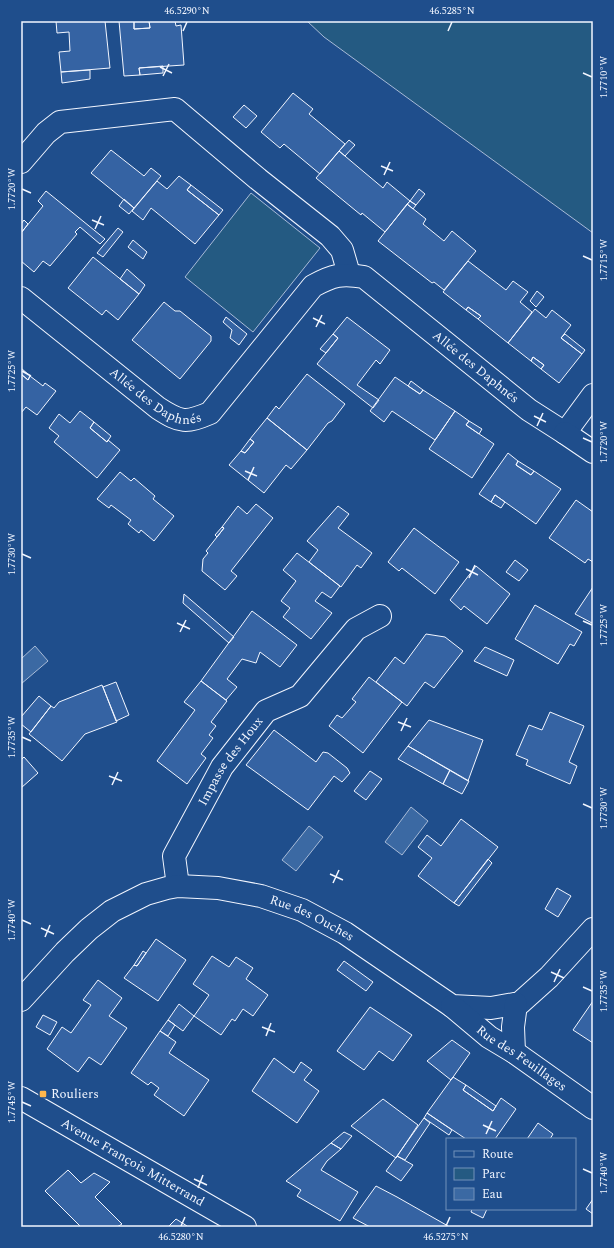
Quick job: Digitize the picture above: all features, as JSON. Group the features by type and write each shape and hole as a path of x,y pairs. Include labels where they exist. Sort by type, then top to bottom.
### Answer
{"street":[{"path":"21,162 46,133 60,122 175,109 258,179 330,236 342,250 349,274"},
{"name":"Allée des Daphnés","path":"21,298 158,408 180,420 194,420 210,413 313,286 328,278 349,274 364,277 529,410 593,452"},
{"path":"565,433 593,395"},
{"name":"Impasse des Houx","path":"178,886 174,856 222,768 266,711 300,696 356,629 380,616"},
{"name":"Rue des Ouches","path":"21,1000 65,952 89,929 112,911 146,894 178,886 218,888 261,896 302,910 344,933 452,1006"},
{"path":"452,1006 491,1008 520,1003 549,977 593,929"},
{"path":"514,1052 513,1027 516,1004"},
{"name":"Rue des Feuillages","path":"452,1006 489,1037 514,1052 593,1108"},
{"name":"Avenue François Mitterrand","path":"21,1098 245,1227"}],"green space":[{"path":"307,21 593,21 593,233 324,37"},
{"path":"251,193 320,248 253,332 185,277"}],"water":[{"path":"35,646 48,661 21,684 21,659"},
{"path":"411,807 428,821 402,855 385,842"},
{"path":"309,826 323,837 296,871 282,860"}],"building":[{"path":"56,21 105,21 110,68 61,72 59,52 70,51 69,32 57,33"},
{"path":"119,21 134,21 134,29 150,28 149,21 175,21 176,26 181,25 184,65 139,68 140,75 124,76"},
{"path":"134,21 149,21 150,28 134,29"},
{"path":"163,66 163,73 140,75 139,68"},
{"path":"90,70 90,79 62,83 61,72"},
{"path":"293,93 313,109 309,114 345,144 320,174 284,144 280,148 261,132"},
{"path":"244,105 257,116 246,128 233,117"},
{"path":"349,140 355,145 345,156 339,151"},
{"path":"111,150 144,176 151,168 161,176 134,208 91,173"},
{"path":"339,151 383,188 387,182 410,201 385,232 362,213 361,215 316,178"},
{"path":"179,176 191,185 187,190 219,215 195,244 151,208 143,220 132,211 157,181 167,189"},
{"path":"191,185 223,210 219,215 187,190"},
{"path":"419,189 425,194 416,205 410,201"},
{"path":"46,191 105,239 100,244 80,227 75,232 77,234 50,266 43,261 34,272 21,261 21,233 43,206 38,201"},
{"path":"124,199 134,208 129,214 119,206"},
{"path":"410,201 416,205 413,209 407,204"},
{"path":"407,204 426,219 423,224 444,241 452,231 476,251 444,290 434,282 432,283 378,241"},
{"path":"24,220 28,224 21,233 21,224"},
{"path":"118,228 123,232 103,257 97,253"},
{"path":"133,240 147,252 143,259 128,247"},
{"path":"93,257 139,294 118,320 106,310 102,315 68,288"},
{"path":"468,261 506,290 513,281 528,292 520,302 532,312 508,343 478,319 481,316 468,307 466,310 443,292"},
{"path":"127,269 145,285 139,294 120,279"},
{"path":"537,291 544,297 536,307 530,301"},
{"path":"164,302 175,311 180,311 211,336 211,341 180,379 132,340"},
{"path":"468,307 481,316 478,319 466,310"},
{"path":"535,309 546,318 552,310 571,325 561,338 582,354 559,383 541,369 544,365 533,357 531,361 508,343"},
{"path":"226,317 247,334 239,345 230,338 232,330 223,322"},
{"path":"347,317 390,350 380,364 376,360 357,385 379,400 373,408 317,364 338,338 333,334"},
{"path":"333,334 338,338 326,353 320,349"},
{"path":"565,334 585,350 582,354 561,338"},
{"path":"533,357 544,365 541,369 531,361"},
{"path":"21,368 30,376 28,380 21,374"},
{"path":"21,374 28,380 30,376 43,386 45,383 56,391 37,415 26,407 21,413"},
{"path":"307,374 345,404 307,450 267,418 276,406 279,409"},
{"path":"395,377 420,394 423,390 455,411 435,440 392,411 384,422 370,411"},
{"path":"411,381 423,390 420,394 408,386"},
{"path":"80,411 94,422 90,428 107,442 108,440 120,450 97,478 54,442 59,436 49,428 59,414 70,423"},
{"path":"455,411 469,421 466,425 494,444 472,478 429,449"},
{"path":"267,418 307,450 291,469 286,465 264,493 229,465 241,451 245,453 254,442 250,439"},
{"path":"469,421 482,429 479,434 466,425"},
{"path":"94,422 111,436 107,442 90,428"},
{"path":"250,439 254,442 245,453 241,451"},
{"path":"508,453 518,461 516,465 531,475 534,471 561,489 536,524 495,495 491,502 479,494"},
{"path":"518,461 534,471 531,475 516,465"},
{"path":"120,472 131,481 134,478 155,496 153,499 174,516 154,541 141,530 139,533 128,524 131,520 111,505 109,508 97,499"},
{"path":"495,495 505,502 501,508 491,502"},
{"path":"576,500 593,512 593,562 588,559 585,563 549,538"},
{"path":"256,504 273,518 231,571 237,576 225,590 202,571 203,559 208,553 206,551 224,528 222,527 238,506 247,514"},
{"path":"338,506 349,514 338,528 372,553 361,568 357,565 341,587 309,562 318,550 307,541"},
{"path":"222,527 224,528 217,537 215,535"},
{"path":"414,528 459,562 435,594 402,568 399,571 388,562"},
{"path":"297,553 340,586 331,598 322,592 315,601 332,613 311,639 283,617 290,608 281,601 296,581 283,570"},
{"path":"515,560 528,570 519,581 506,572"},
{"path":"476,566 510,594 487,624 464,606 461,610 450,600"},
{"path":"593,587 593,621 592,623 575,614"},
{"path":"184,594 234,637 229,643 183,603"},
{"path":"535,605 582,632 574,646 570,644 558,664 515,639"},
{"path":"252,611 297,645 280,667 260,652 256,663 242,659 227,679 237,687 226,700 201,681"},
{"path":"426,634 445,637 463,651 434,688 425,682 407,706 376,682 395,657 404,664"},
{"path":"485,647 514,660 507,676 474,661"},
{"path":"369,677 402,702 363,753 329,726 337,715 342,718 356,702 352,699"},
{"path":"201,681 227,701 211,722 216,726 209,735 213,738 201,754 206,758 187,784 157,761 195,710 184,702"},
{"path":"116,682 129,715 116,721 103,687"},
{"path":"102,685 117,722 85,734 62,761 29,734 51,706 54,708 59,702"},
{"path":"39,696 51,706 31,732 21,724 21,717"},
{"path":"550,712 584,726 569,762 577,766 570,784 526,765 528,760 516,755 529,725 542,730"},
{"path":"429,720 483,740 468,781 408,746"},
{"path":"274,730 316,762 323,752 328,753 347,768 350,773 342,782 334,776 308,810 246,765"},
{"path":"408,746 450,770 443,784 398,759"},
{"path":"24,757 38,773 21,788 21,760"},
{"path":"450,770 469,781 462,794 443,784"},
{"path":"370,771 382,779 366,800 354,791"},
{"path":"461,819 498,847 454,903 418,876 432,858 418,847 427,835 441,846"},
{"path":"488,859 492,863 459,906 454,903"},
{"path":"557,888 571,896 558,917 545,909"},
{"path":"156,939 186,960 158,1001 124,978 134,965 137,966"},
{"path":"143,951 146,953 137,966 134,965"},
{"path":"212,956 229,967 236,957 253,968 246,979 268,995 253,1016 243,1009 235,1021 232,1019 221,1035 194,1016 209,995 193,984"},
{"path":"344,961 373,982 366,991 337,970"},
{"path":"98,980 122,998 109,1016 127,1028 101,1065 89,1057 78,1072 47,1049 62,1027 71,1033 91,1005 83,1000"},
{"path":"593,1001 593,1043 573,1030"},
{"path":"179,1004 194,1016 183,1031 168,1020"},
{"path":"370,1007 412,1035 393,1061 379,1051 364,1070 337,1051"},
{"path":"43,1015 57,1022 50,1035 36,1027"},
{"path":"168,1020 175,1025 168,1036 160,1031"},
{"path":"160,1031 176,1042 169,1053 209,1080 184,1116 154,1095 159,1088 151,1082 148,1085 131,1073"},
{"path":"452,1040 470,1053 451,1080 427,1061"},
{"path":"274,1058 294,1073 301,1062 312,1070 304,1080 319,1091 297,1123 252,1091"},
{"path":"453,1077 466,1085 463,1090 493,1111 501,1098 516,1109 496,1138 464,1138 427,1113"},
{"path":"466,1085 496,1106 493,1111 463,1090"},
{"path":"383,1099 418,1125 396,1158 351,1126"},
{"path":"427,1113 452,1130 449,1135 424,1118"},
{"path":"424,1118 430,1123 405,1160 397,1156"},
{"path":"538,1123 553,1134 551,1138 528,1138"},
{"path":"344,1132 352,1136 341,1149 331,1143"},
{"path":"331,1143 341,1149 327,1161 321,1170 358,1192 340,1221 297,1196 301,1190 286,1181"},
{"path":"397,1156 413,1165 401,1181 386,1171"},
{"path":"68,1170 81,1183 94,1173 110,1182 95,1197 122,1224 117,1227 81,1227 45,1191"},
{"path":"376,1186 448,1227 370,1227 353,1218"},
{"path":"593,1199 593,1214 586,1209"},
{"path":"472,1210 487,1210 483,1218 471,1212"},
{"path":"176,1219 187,1226 168,1227"}],"place":[{"name":"Rouliers","path":"43,1094"}]}
